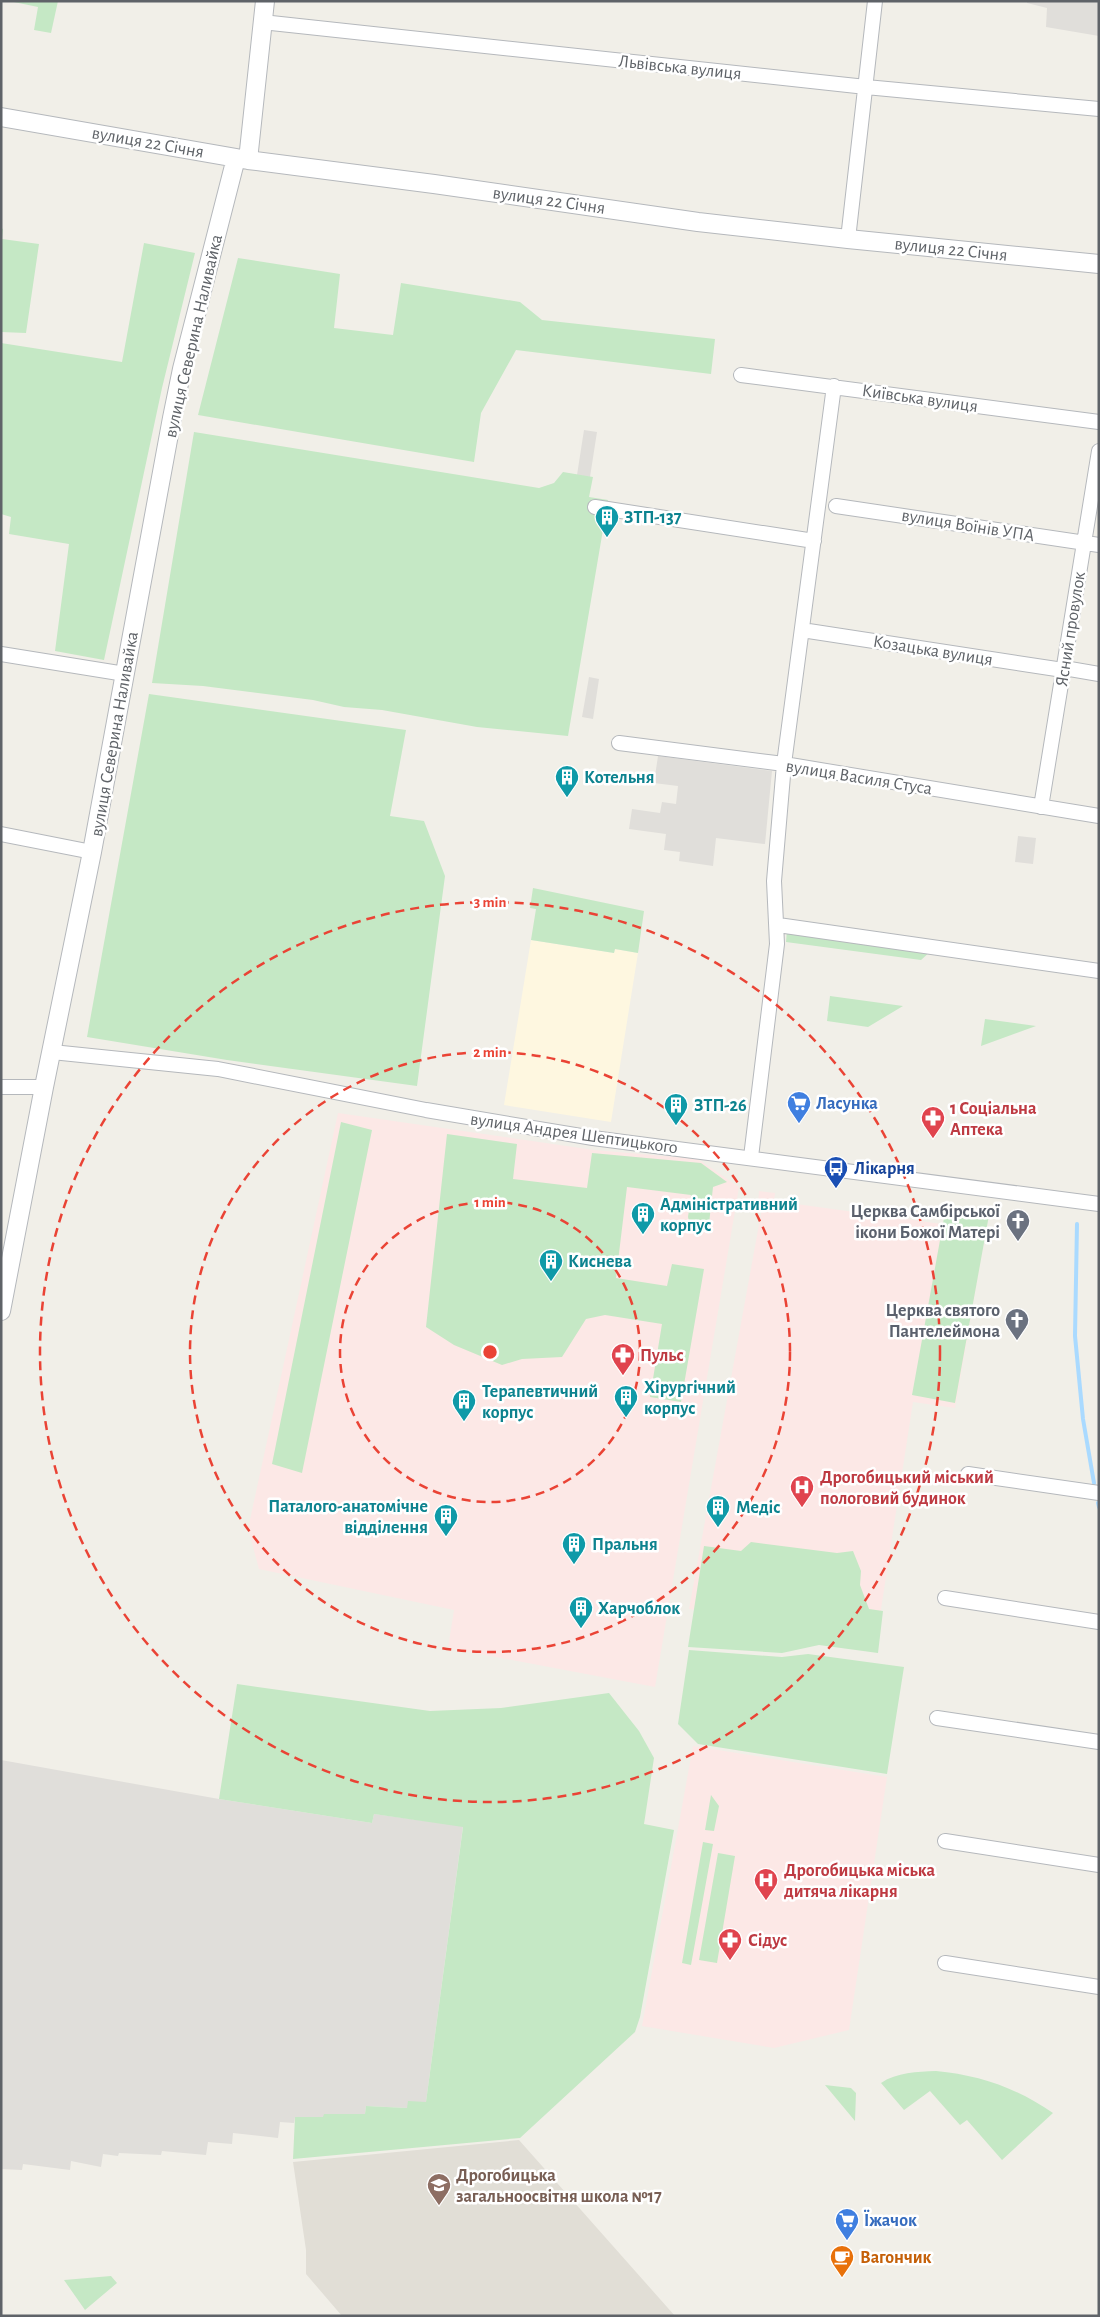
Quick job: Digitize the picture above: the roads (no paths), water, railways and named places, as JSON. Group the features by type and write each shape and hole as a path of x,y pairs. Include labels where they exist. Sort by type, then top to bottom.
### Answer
{"street":[{"name":"вулиця Северина Наливайка","path":"1,1311 92,852 182,368 242,159 265,1"},
{"path":"848,239 876,1"},
{"name":"Львівська вулиця","path":"262,22 866,87 1099,109"},
{"name":"вулиця 22 Січня","path":"1,117 242,159 444,185 698,222 1099,264"},
{"name":"Київська вулиця","path":"741,375 1099,422"},
{"path":"751,1157 778,925 774,881 784,764 834,386"},
{"name":"Ясний провулок","path":"1041,807 1099,451"},
{"path":"595,506 814,541"},
{"name":"вулиця Воїнів УПА","path":"836,506 1099,545"},
{"name":"Козацька вулиця","path":"802,630 1099,674"},
{"path":"1,654 125,674"},
{"name":"вулиця Василя Стуса","path":"619,743 784,764 1099,816"},
{"path":"1,834 92,852"},
{"path":"778,925 1099,972"},
{"name":"вулиця Андрея Шептицького","path":"52,1052 218,1069 426,1110 593,1138 751,1157 1099,1204"},
{"path":"1,1087 44,1087"},
{"path":"968,1474 1099,1493"},
{"path":"945,1598 1099,1622"},
{"path":"937,1718 1099,1742"},
{"path":"945,1841 1099,1865"},
{"path":"945,1963 1099,1987"}],"waterway":[{"path":"1077,1224 1075,1336 1083,1419 1094,1483"},
{"path":"1098,1503 1099,1507"}],"place":[{"name":"ЗТП-137","path":"607,538"},
{"name":"Котельня","path":"567,798"},
{"name":"Ласунка","path":"799,1124"},
{"name":"ЗТП-26","path":"676,1126"},
{"name":"1 Соціальна Аптека","path":"933,1139"},
{"name":"Лікарня","path":"836,1189"},
{"name":"Адміністративний корпус","path":"643,1235"},
{"name":"Церква Самбірської ікони Божої Матері","path":"1018,1242"},
{"name":"Киснева","path":"551,1282"},
{"name":"Церква святого Пантелеймона","path":"1017,1341"},
{"name":"Пульс","path":"623,1376"},
{"name":"Хірургічний корпус","path":"626,1418"},
{"name":"Терапевтичний корпус","path":"464,1422"},
{"name":"Дрогобицький міський пологовий будинок","path":"802,1508"},
{"name":"Медіс","path":"718,1528"},
{"name":"Паталого-анатомічне відділення","path":"446,1537"},
{"name":"Пральня","path":"574,1565"},
{"name":"Харчоблок","path":"581,1629"},
{"name":"Дрогобицька міська дитяча лікарня","path":"766,1901"},
{"name":"Сідус","path":"730,1961"},
{"name":"Дрогобицька загальноосвітня школа №17","path":"439,2206"},
{"name":"Їжачок","path":"847,2241"},
{"name":"Вагончик","path":"842,2278"}]}
